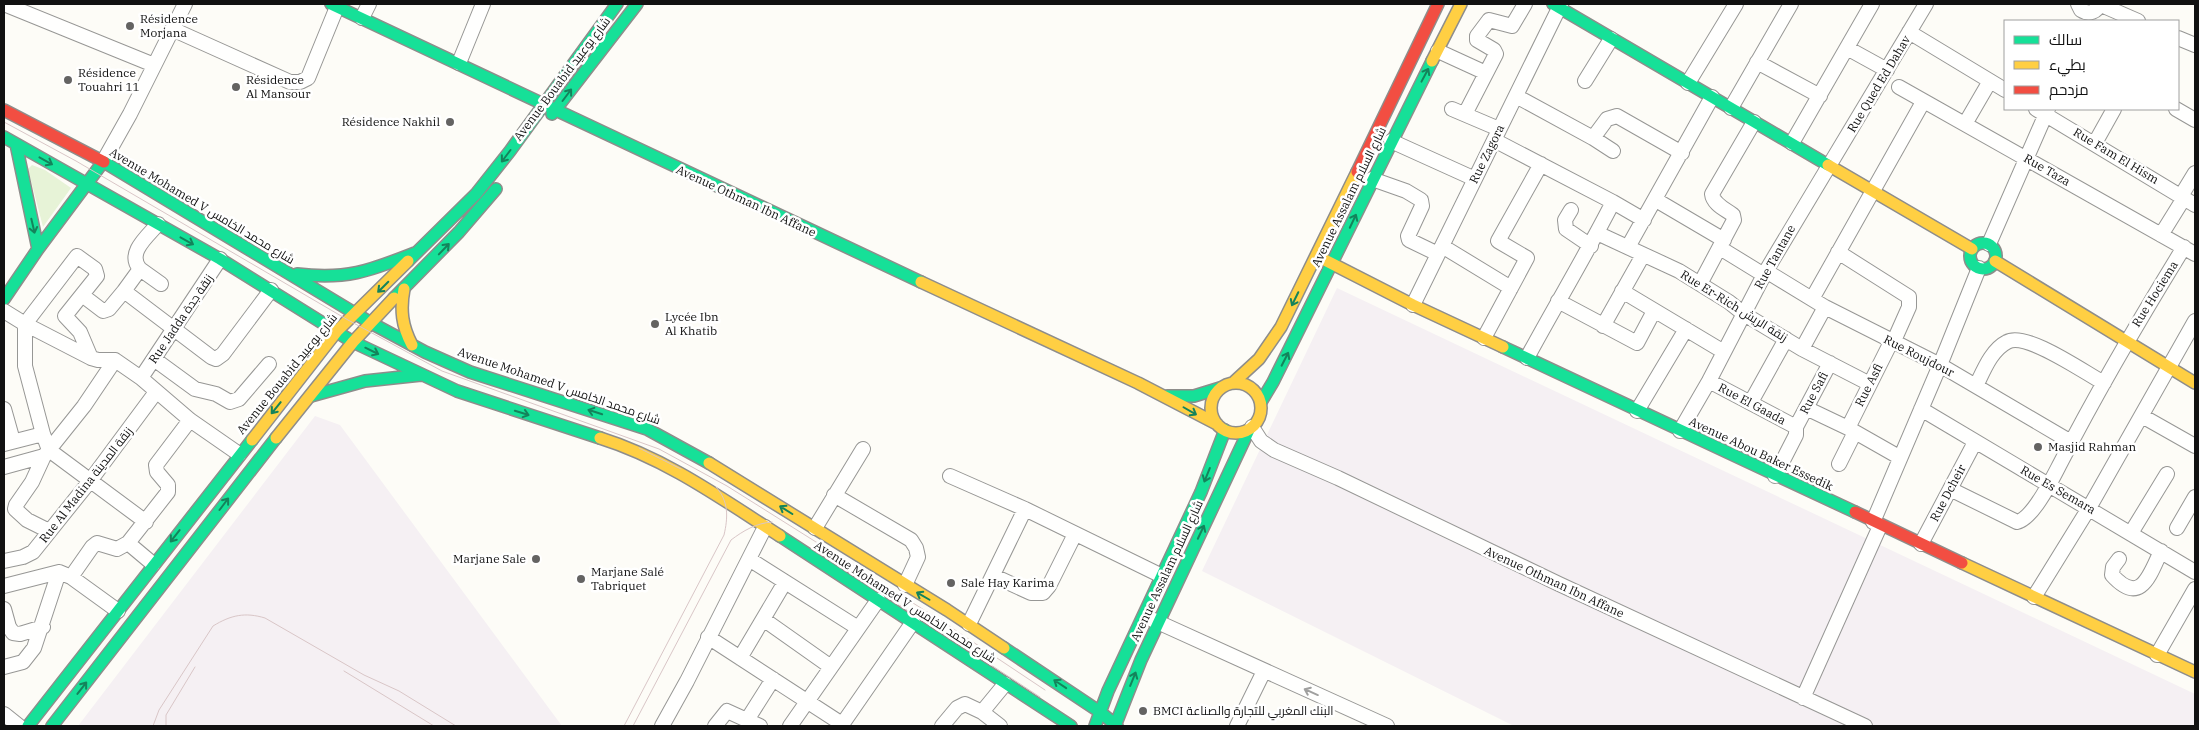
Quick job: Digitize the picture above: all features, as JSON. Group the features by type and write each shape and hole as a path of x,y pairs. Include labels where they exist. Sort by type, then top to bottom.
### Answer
{"street":[{"path":"4,4 154,65"},
{"path":"4,299 38,249 103,162 130,114 185,4"},
{"path":"362,18 369,4"},
{"path":"459,62 483,4"},
{"name":"Avenue Bouabid شارع بوعبيد","path":"28,726 71,674 153,564 337,331 476,194 618,4"},
{"name":"Avenue Bouabid شارع بوعبيد","path":"52,726 234,490 353,342 463,230 637,4"},
{"name":"Avenue Assalam شارع السلام","path":"1234,382 1268,349 1317,256 1438,4"},
{"name":"Avenue Assalam شارع السلام","path":"1261,402 1274,382 1372,179 1461,4"},
{"path":"1465,114 1496,53 1478,40 1481,30 1487,21 1491,19 1504,25 1512,26 1525,4"},
{"path":"1688,83 1736,4"},
{"path":"1792,143 1872,4"},
{"name":"Rue Qued Ed Dahav","path":"1831,165 1926,4"},
{"path":"2082,12 2094,12 2099,4 2136,20"},
{"path":"172,29 290,82 300,82 308,78 334,5"},
{"name":"Avenue Othman Ibn Affane","path":"334,5 459,62 674,167 1163,395 1221,427"},
{"path":"1558,5 1611,39 1831,165 1972,249"},
{"name":"Rue Zagora","path":"1413,305 1516,96 1558,5"},
{"path":"1731,108 1786,5"},
{"path":"1909,32 2004,89"},
{"path":"2179,38 2195,45"},
{"path":"1585,81 1611,39"},
{"path":"1847,48 1887,70"},
{"path":"1438,52 1486,73"},
{"path":"1757,62 1820,96"},
{"path":"1965,124 1990,81"},
{"name":"Rue Taza","path":"1899,87 2190,251"},
{"path":"1516,96 1613,151"},
{"path":"1628,247 1712,97"},
{"path":"1812,299 1923,102"},
{"path":"1452,108 1497,134 1540,164 1644,220"},
{"name":"Avenue Mohamed V شارع محمد الخامس","path":"4,110 103,162 372,323 456,367 647,429 689,451 969,624 1100,712 1116,726"},
{"path":"2095,143 2113,110"},
{"path":"2178,110 2195,120"},
{"path":"1989,244 2043,111"},
{"name":"Rue Fam El Hism","path":"2043,111 2187,200"},
{"path":"1593,138 1607,118 1617,116 1682,153"},
{"path":"1700,284 1732,227 1734,216 1714,200 1712,194 1754,122"},
{"name":"Avenue Mohamed V شارع محمد الخامس","path":"4,137 220,260 353,342 457,391 608,440 652,457 713,491 765,527 1071,726"},
{"path":"1391,141 1475,179"},
{"path":"16,144 38,249"},
{"path":"1484,338 1527,258 1498,241 1540,164"},
{"name":"Rue Tantane","path":"1680,431 1709,381 1765,273 1831,165"},
{"path":"2161,235 2187,200 2195,173"},
{"path":"1372,179 1406,191 1421,200 1422,206 1409,240 1440,250 1511,288"},
{"name":"Rue Roujdour","path":"1656,200 1765,273 1825,307 1940,365 2071,442"},
{"path":"1527,358 1613,202"},
{"name":"Rue Er-Rich زنقة الريش","path":"1571,210 1565,220 1566,229 1594,239 1628,247 1679,271 1729,302 1744,314 1802,349 1870,384"},
{"path":"158,224 136,252 135,261 140,269 161,284"},
{"path":"1978,244 1989,244 1995,250 1995,261 1988,268 1979,268 1971,260 1972,249 1978,244"},
{"name":"Rue Hociema","path":"1950,488 2018,522 2026,518 2049,484 2127,341 2190,251"},
{"name":"Rue Asfi","path":"1838,252 1909,297 1909,307 1870,384 1839,464"},
{"path":"287,273 328,277 340,276 368,270 415,253"},
{"path":"1603,326 1643,255"},
{"path":"91,358 80,332 65,316 96,279 98,274 77,256 25,324 25,366 47,453 90,481 146,522"},
{"name":"Avenue Abou Baker Essedik","path":"1317,256 1413,305 2195,672"},
{"name":"Rue Jadda زنقة جدة","path":"141,378 220,260"},
{"path":"1995,261 2195,383"},
{"path":"1803,698 1877,524 1899,457 1940,365 1979,268"},
{"path":"82,295 103,311 109,309 140,269"},
{"path":"404,288 400,314 405,333 412,345"},
{"path":"124,291 211,357 219,358 271,290"},
{"path":"1622,291 1724,352"},
{"path":"1558,301 1637,343 1654,310"},
{"path":"1802,349 1825,307"},
{"path":"4,311 91,358 115,360 141,378 190,420 239,454"},
{"path":"2034,598 2089,508 2195,321"},
{"path":"1637,411 1686,329"},
{"path":"1751,402 1786,339"},
{"path":"1976,386 1997,350 2006,342 2015,339 2036,345 2104,383"},
{"path":"154,359 195,389 216,394 227,401 236,401 269,364"},
{"path":"49,531 27,520 15,510 16,505 32,482 47,453 84,406 115,360"},
{"name":"Rue Safi","path":"1775,476 1796,435 1796,427 1830,364"},
{"path":"311,396 362,381 397,376 424,375"},
{"name":"Rue El Gaada","path":"1709,381 1796,427"},
{"path":"1234,382 1242,383 1252,388 1261,402 1259,418 1250,428 1235,433 1221,427 1212,416 1211,406 1214,396 1220,388 1234,382"},
{"name":"Avenue Othman Ibn Affane","path":"1163,395 1192,398 1205,395 1220,388"},
{"name":"Rue Al Madina زنقة المدينة","path":"4,561 28,555 37,548 90,481 156,392"},
{"path":"4,408 8,443 43,434"},
{"path":"1806,408 1851,430 1899,457"},
{"name":"Rue Es Semara","path":"1920,409 2195,572"},
{"path":"2142,416 2195,446"},
{"path":"4,667 23,662 28,657 65,575 94,544 100,543 117,549 128,543 146,522 169,489 168,483 156,470 156,465 190,420"},
{"name":"Avenue Assalam شارع السلام","path":"1095,726 1201,492 1221,427"},
{"name":"Avenue Othman Ibn Affane","path":"1250,428 1261,441 1274,450 1338,478 1567,588 1865,726"},
{"name":"Avenue Assalam شارع السلام","path":"1116,726 1158,622 1250,428"},
{"name":"Rue Dcheir","path":"1921,544 1975,442"},
{"path":"815,528 864,449"},
{"path":"4,467 47,453"},
{"path":"2131,533 2167,474"},
{"path":"950,476 1025,509 1162,576"},
{"path":"834,495 895,530 914,545 918,557 905,585"},
{"path":"2177,528 2195,497"},
{"path":"969,624 1025,509"},
{"path":"667,724 708,637 765,527"},
{"path":"994,576 1031,593 1043,593 1049,586 1075,534"},
{"path":"128,543 153,564"},
{"path":"2119,559 2113,567 2112,575 2127,586 2137,588 2145,584 2161,552"},
{"path":"750,559 858,628"},
{"path":"4,583 65,575 118,611"},
{"path":"740,658 785,582"},
{"path":"2157,655 2195,589"},
{"path":"790,726 878,600"},
{"path":"4,609 9,627 14,633 20,634 43,626"},
{"path":"1144,616 1387,726"},
{"path":"763,619 831,667"},
{"path":"708,637 841,725 913,622"},
{"path":"1237,726 1264,671"},
{"path":"715,726 727,711 754,723 772,679"},
{"path":"982,712 1005,684"},
{"path":"942,726 963,704 982,712 1000,726"},
{"path":"4,714 19,726"}],"shaded area":[{"path":"1337,288 2195,694 2195,726 1514,726 1202,571"},
{"path":"315,416 340,425 562,726 78,726"}],"green space":[{"path":"32,165 45,170 71,188 43,227 28,169"}],"tram line":[{"path":"4,122 76,161 348,320 442,371 659,449 727,486 940,620 1045,690"},
{"path":"639,448 681,469"},
{"path":"624,726 724,535 726,510 723,498 716,487"},
{"path":"633,726 731,540 750,528 772,522"},
{"path":"824,556 1040,697"},
{"path":"153,726 159,710 213,626 226,619 245,615 265,618 364,675 399,691 456,726"},
{"path":"166,726 166,715 195,667"},
{"path":"344,671 434,726"}],"traffic: fast":[{"path":"331,4 921,282"},
{"path":"408,261 476,194 510,151 617,4"},
{"path":"552,114 637,4"},
{"path":"1553,4 1828,165"},
{"path":"1261,402 1273,382 1432,61"},
{"path":"4,137 220,259 353,342 457,391 600,438"},
{"path":"16,144 38,249"},
{"path":"4,299 38,249 103,162"},
{"path":"104,162 371,323 425,352 470,372 647,429 709,463"},
{"path":"394,298 459,232 496,189"},
{"path":"1983,243 1992,247 1996,256 1992,265 1983,269 1974,265 1970,256 1974,247 1983,243"},
{"path":"297,274 330,276 358,273 415,253"},
{"path":"1503,347 1855,512"},
{"path":"311,396 365,381 421,375"},
{"path":"1167,396 1194,396 1220,388"},
{"path":"1095,726 1108,691 1201,492 1225,430"},
{"path":"1115,726 1141,660 1249,430"},
{"path":"52,726 276,438"},
{"path":"28,726 252,440"},
{"path":"780,536 1071,726"},
{"path":"1004,648 1100,712 1117,726"}],"traffic: slow":[{"path":"1432,61 1461,4"},
{"path":"1828,165 1972,249"},
{"path":"1234,382 1259,359 1281,327 1357,172"},
{"path":"1317,256 1413,305 1503,347"},
{"path":"252,440 337,331 408,261"},
{"path":"1995,261 2195,383"},
{"path":"921,282 1138,383 1217,424"},
{"path":"404,289 403,318 412,345"},
{"path":"276,438 353,342 394,298"},
{"path":"1231,383 1241,383 1254,390 1261,403 1261,408 1261,413 1254,426 1241,433 1231,433 1222,429 1215,422 1211,413 1211,403 1215,394 1222,387 1231,383"},
{"path":"600,438 671,468 780,536"},
{"path":"709,463 947,610 1004,648"},
{"path":"1962,563 2195,672"}],"traffic: jam":[{"path":"1357,172 1438,4"},
{"path":"4,110 104,162"},
{"path":"1855,512 1962,563"}],"place":[{"name":"Résidence Morjana","path":"130,26"},
{"name":"Résidence Touahri 11","path":"68,80"},
{"name":"Résidence Al Mansour","path":"236,87"},
{"name":"Résidence Nakhil","path":"450,122"},
{"name":"Lycée Ibn Al Khatib","path":"655,324"},
{"name":"Masjid Rahman","path":"2038,447"},
{"name":"Marjane Sale","path":"536,559"},
{"name":"Marjane Salé Tabriquet","path":"581,579"},
{"name":"Sale Hay Karima","path":"951,583"},
{"name":"BMCI البنك المغربي للتجارة والصناعة","path":"1143,711"}]}
